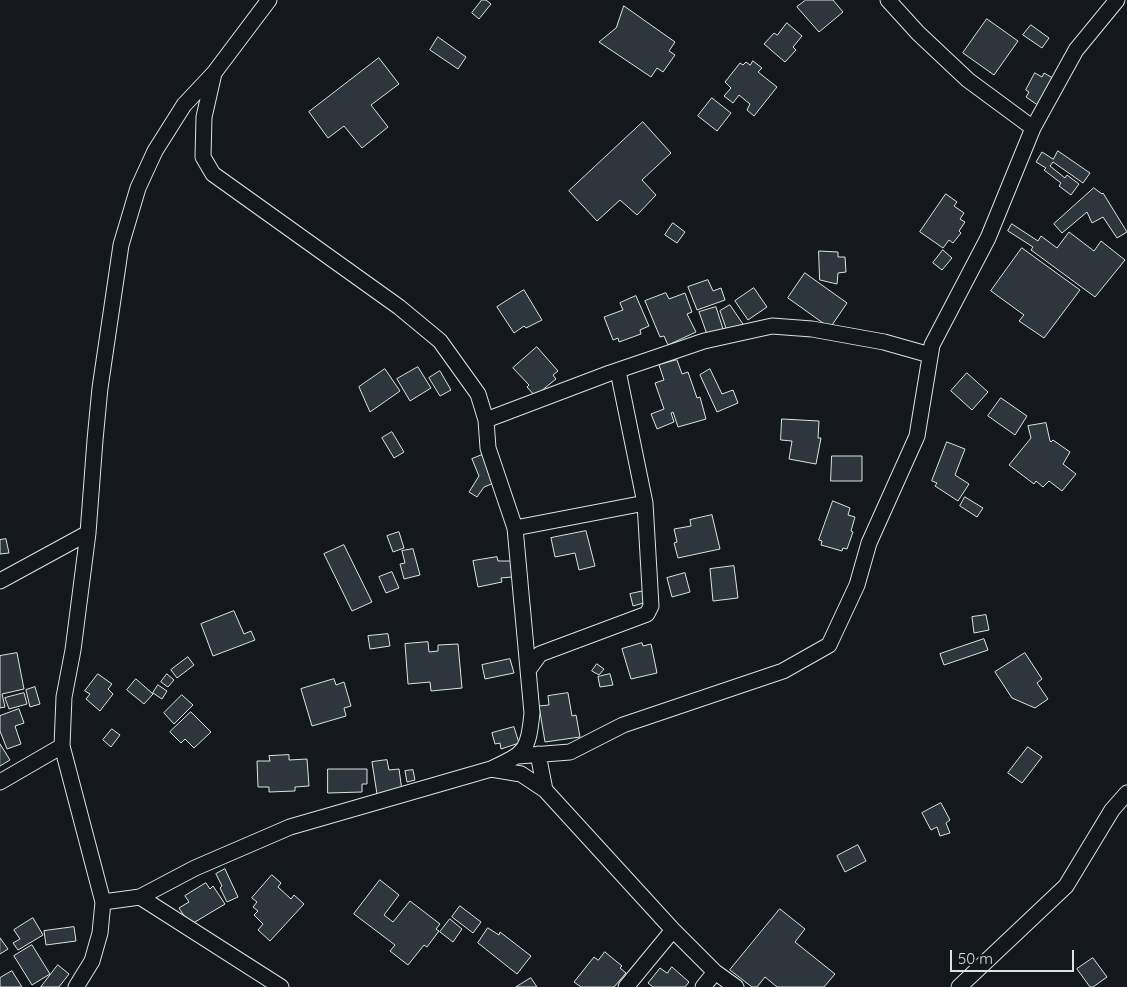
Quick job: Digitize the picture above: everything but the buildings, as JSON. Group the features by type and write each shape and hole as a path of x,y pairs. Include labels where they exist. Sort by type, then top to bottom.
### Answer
{"street":[{"path":"76,987 92,961 100,933 103,902 62,746 64,697 73,650 88,533 100,388 121,245 138,188 155,151 184,105 214,73 269,0"},
{"path":"888,0 918,33 968,80 1033,128"},
{"path":"103,902 140,897 195,868 290,827 491,769 518,756 570,752 623,725 783,671 828,645 857,585 869,543 916,436 932,345 988,238 1033,128 1076,50 1117,0"},
{"path":"214,73 204,117 203,157 213,174 399,307 440,341 478,394 486,420 488,448 515,528 532,714 530,738 518,756"},
{"path":"486,420 704,341 772,326 812,329 866,339 930,355"},
{"path":"529,668 540,654 647,614 651,606 645,503 618,371"},
{"path":"515,528 645,503"},
{"path":"0,581 88,533"},
{"path":"0,782 62,746"},
{"path":"538,754 545,790"},
{"path":"491,769 521,774 545,790 673,930 715,972 736,987"},
{"path":"959,987 1066,886 1112,810 1127,793"},
{"path":"140,897 281,987"},
{"path":"626,987 673,930"},
{"path":"703,987 715,972"}]}
